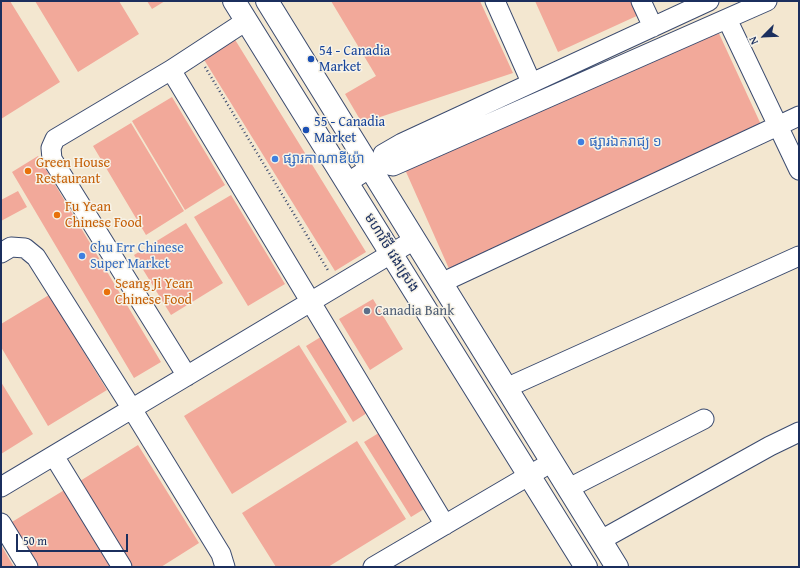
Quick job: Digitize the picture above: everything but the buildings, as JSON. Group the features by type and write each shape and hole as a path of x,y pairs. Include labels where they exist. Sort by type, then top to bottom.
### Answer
{"main road":[{"name":"មហាវិថី វេងស្រេង","path":"234,1 586,567"},
{"name":"មហាវិថី វេងស្រេង","path":"267,1 376,166 414,240 617,567"}],"street":[{"path":"495,1 531,82"},
{"path":"641,1 653,26"},
{"path":"347,182 376,166 393,166 767,1"},
{"path":"376,166 383,154 402,143 705,2"},
{"path":"727,19 799,170"},
{"path":"187,376 52,159 51,148 55,139 197,54 246,21"},
{"path":"171,70 445,525"},
{"path":"441,283 799,116"},
{"path":"1,487 414,240"},
{"path":"1,253 11,247 25,248 36,257 132,408 221,554 225,567"},
{"path":"506,388 799,256"},
{"path":"569,488 704,419"},
{"path":"601,540 770,446 799,432"},
{"path":"54,456 122,567"},
{"path":"373,567 552,462"},
{"path":"1,523 28,567"}],"path":[{"path":"197,54 337,286"}],"place":[{"name":"54 - Canadia Market","path":"311,59"},
{"name":"55 - Canadia Market","path":"306,130"},
{"name":"ផ្សារឯករាជ្យ ១","path":"581,142"},
{"name":"ផ្សារកាណាឌីយ៉ា","path":"275,159"},
{"name":"Green House Restaurant","path":"28,171"},
{"name":"Fu Yean Chinese Food","path":"57,215"},
{"name":"Chu Err Chinese Super Market","path":"82,256"},
{"name":"Seang Ji Yean Chinese Food","path":"107,292"},
{"name":"Canadia Bank","path":"367,311"}]}
